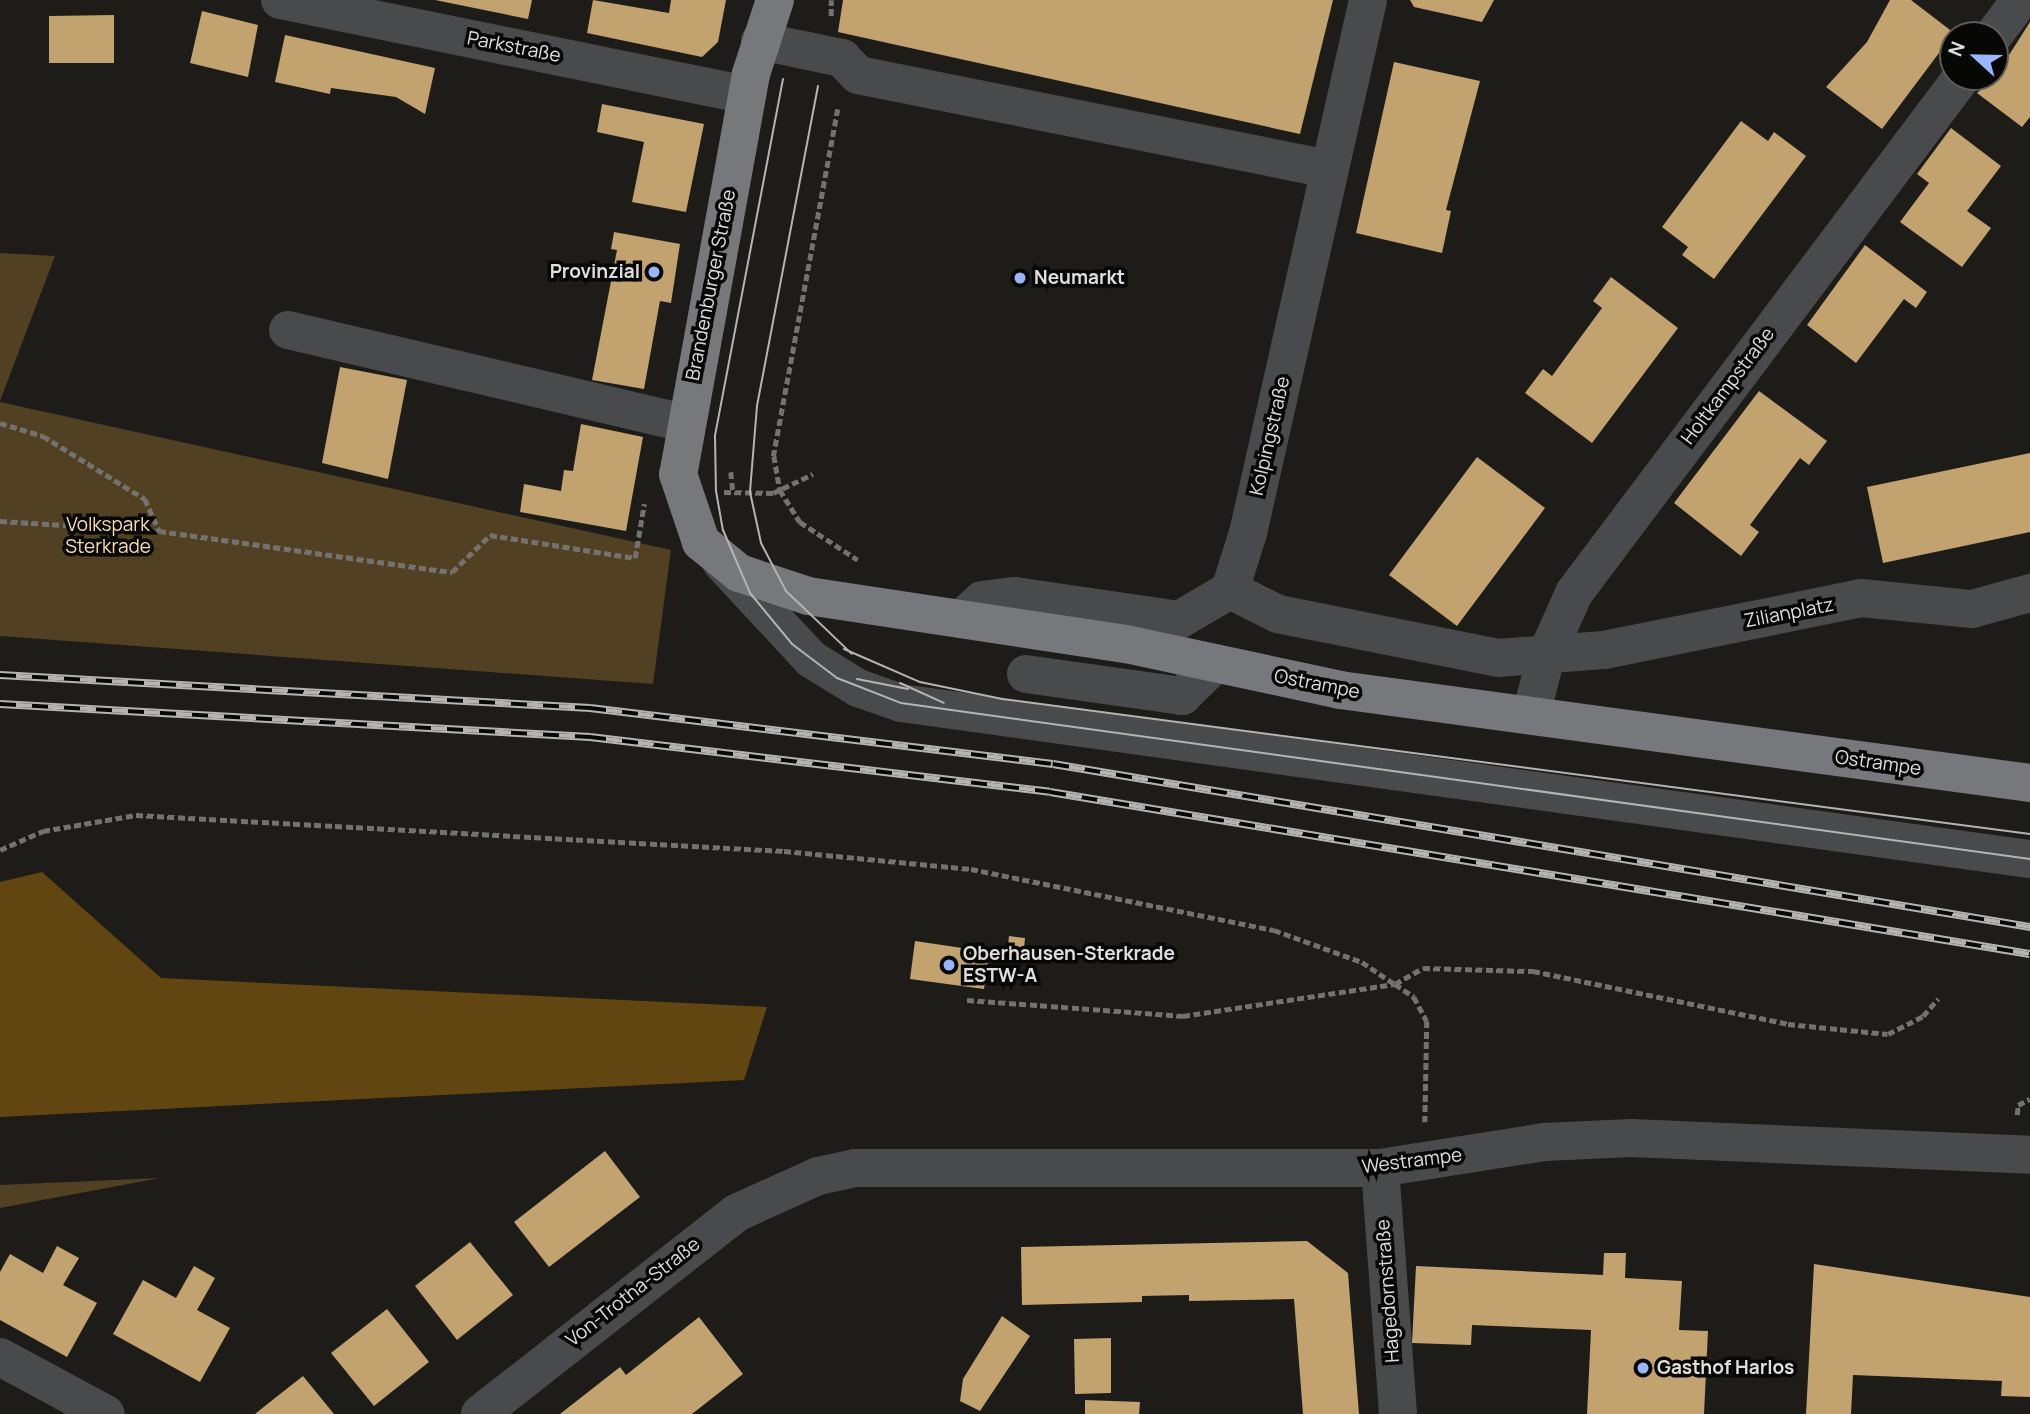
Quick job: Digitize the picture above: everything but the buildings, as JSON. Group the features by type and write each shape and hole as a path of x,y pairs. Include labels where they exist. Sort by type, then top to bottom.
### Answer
{"main road":[{"name":"Brandenburger Straße","path":"721,562 701,542 663,490 684,423 747,95 760,41 775,0"},
{"name":"Ostrampe","path":"721,562 786,591 961,618 1216,663 1340,690 2030,783"}],"street":[{"name":"Parkstraße","path":"280,0 747,95"},
{"name":"Kolpingstraße","path":"1230,590 1368,0"},
{"path":"2004,21 2020,0"},
{"path":"760,41 842,58 858,75 1330,169"},
{"name":"Holtkampstraße","path":"1531,715 1546,656 1591,569 1951,91"},
{"path":"288,330 684,423"},
{"path":"721,562 792,644 837,678 901,703 2030,859"},
{"path":"961,618 982,600 1015,596 1179,620 1230,590 1265,609 1335,627 1498,658 1546,656"},
{"name":"Zilianplatz","path":"1546,656 1861,598 1972,609 2030,593"},
{"path":"1026,674 1182,696 1216,663"},
{"name":"Westrampe","path":"794,1185 855,1168 1380,1168 1545,1142 1631,1138 2030,1155"},
{"name":"Hagedornstraße","path":"1380,1168 1398,1414"},
{"name":"Von-Trotha-Straße","path":"480,1414 691,1245 794,1185"},
{"path":"0,1357 106,1414"}],"path":[{"path":"0,423 43,436 145,499 159,531"},
{"path":"732,472 733,492"},
{"path":"0,522 159,531 452,572 490,536 635,558 663,490 773,493 813,474"},
{"path":"0,850 43,831 136,815 475,829 971,869 1274,930 1363,962 1414,997 1427,1021 1429,1161"},
{"path":"967,1000 1183,1016 1395,984 1423,968 1533,971 1788,1024 1888,1034 1907,1027 1938,999"}],"green space":[{"path":"0,253 55,256 0,401"},
{"name":"Volkspark Sterkrade","path":"0,402 671,550 653,684 0,636"},
{"path":"160,1178 0,1208 0,1185"}],"shaded area":[{"path":"42,872 161,978 767,1007 744,1080 0,1117 0,882"}],"tram line":[{"path":"783,79 715,436 716,491 723,530 750,593 792,644 837,678 901,703 2030,859"},
{"path":"818,86 757,406 750,492 761,543 786,591 852,654"},
{"path":"844,649 920,682 1002,699 2030,834"},
{"path":"857,679 908,689"},
{"path":"900,683 944,703"}],"railway":[{"path":"0,675 590,708 1053,764 2030,927"},
{"path":"0,704 590,737 1050,792 2030,954"}],"place":[{"name":"Provinzial","path":"654,272"},
{"name":"Neumarkt","path":"1020,278"},
{"name":"Oberhausen-Sterkrade ESTW-A","path":"949,965"},
{"name":"Gasthof Harlos","path":"1643,1368"}]}
